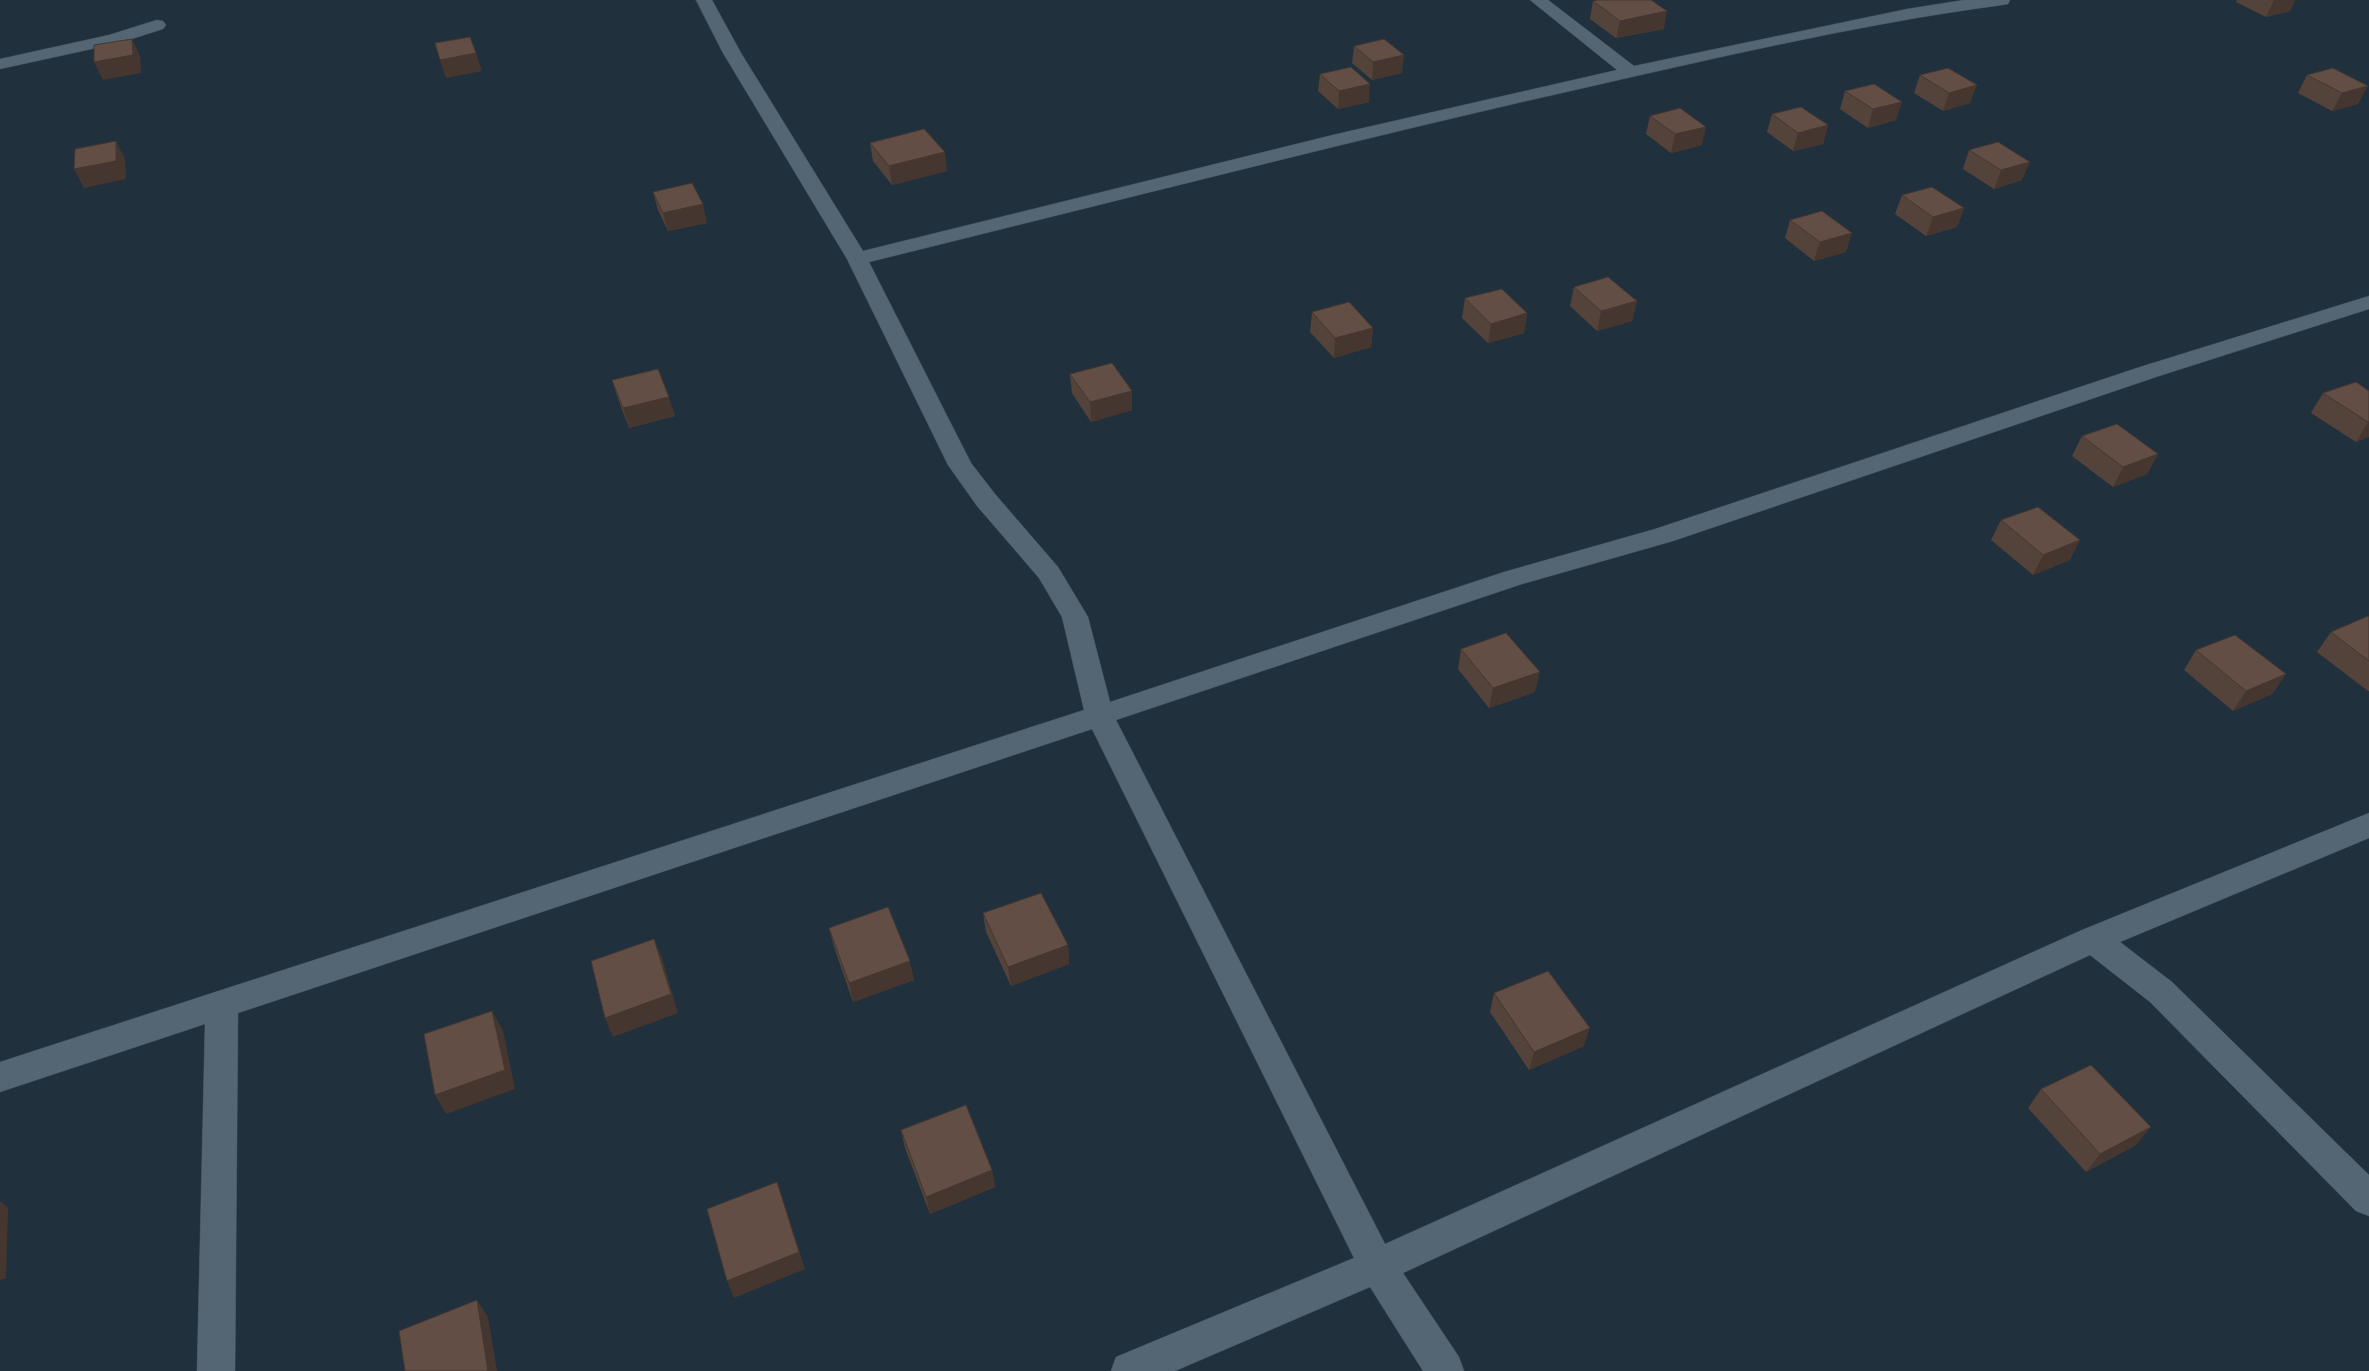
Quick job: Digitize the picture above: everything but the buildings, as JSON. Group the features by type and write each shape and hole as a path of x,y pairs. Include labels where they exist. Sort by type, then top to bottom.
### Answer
{"street":[{"path":"704,0 732,53 857,259 960,465 986,500 1049,573 1075,617 1100,714 1245,1007 1377,1266 1445,1371"},
{"path":"1538,0 1631,72"},
{"path":"857,259 1483,105 1930,4 2002,0"},
{"path":"0,64 113,39 157,25"},
{"path":"0,1076 222,1005 1514,578 1673,532 2148,372 2369,302"},
{"path":"1130,1371 1377,1266 2093,939 2369,825"},
{"path":"2093,939 2161,992 2369,1199"},
{"path":"216,1371 222,1005"}]}
